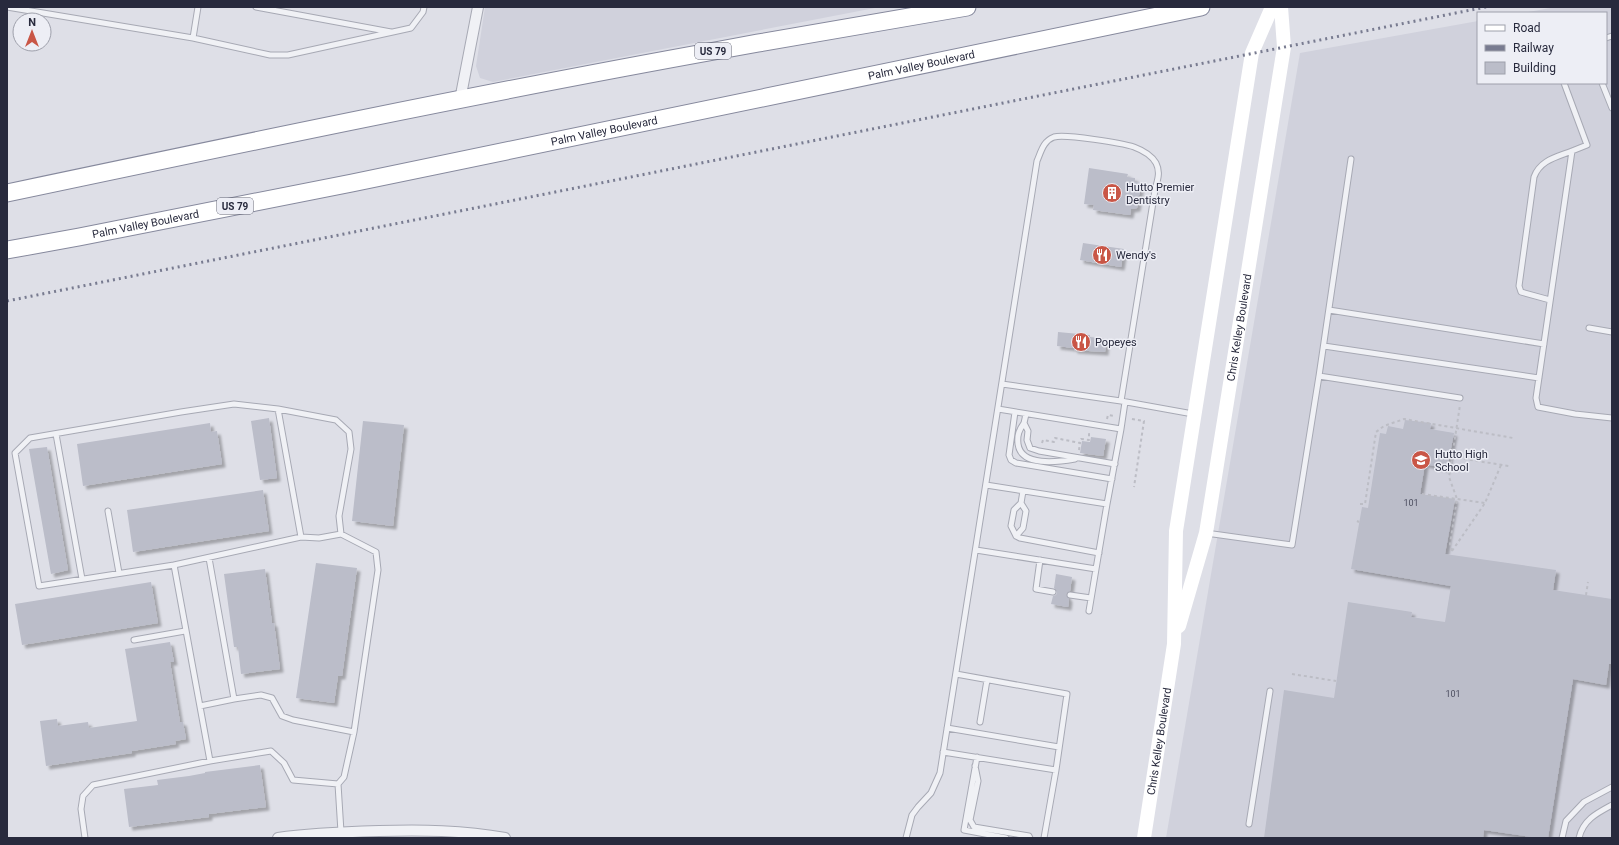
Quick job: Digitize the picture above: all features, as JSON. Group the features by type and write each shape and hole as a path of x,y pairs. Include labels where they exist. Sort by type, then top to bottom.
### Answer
{"highway":[{"name":"US 79","path":"7,193 249,142 460,100 719,50 966,7"},
{"name":"Palm Valley Boulevard","path":"7,250 78,238 374,179 1201,7"},
{"path":"7,261 44,254 78,238"}],"main road":[{"name":"Chris Kelley Boulevard","path":"1174,644 1176,531 1252,53 1272,7"},
{"name":"Chris Kelley Boulevard","path":"1144,838 1174,644 1206,533 1284,47 1281,7"}],"street":[{"path":"460,100 478,7"},
{"path":"278,838 341,832 442,831 499,838"}],"lane":[{"path":"7,7 193,38 270,55 288,56 411,28 424,12 424,7"},
{"path":"193,38 198,7"},
{"path":"256,7 394,32"},
{"path":"1550,300 1521,292 1519,286 1533,185 1537,170 1544,162 1588,145 1564,84"},
{"path":"1602,84 1612,108"},
{"path":"906,838 912,815 931,793 937,782 976,550 1037,161 1044,144 1054,138 1078,138 1134,147 1148,154 1156,163 1159,175 1154,190 1123,402 1121,429 1089,611"},
{"path":"1572,151 1536,398 1538,407 1575,414 1612,418"},
{"path":"1206,533 1292,545 1324,346 1350,159"},
{"path":"1329,310 1544,344"},
{"path":"1589,328 1612,332"},
{"path":"1324,346 1539,378"},
{"path":"1319,376 1460,398"},
{"path":"1002,384 1195,414"},
{"path":"341,534 339,516 351,449 349,432 336,420 278,408 234,404 30,438 15,453 39,586 174,565 301,537 319,538 341,534 376,552 378,570 354,732 344,777 338,784 341,832"},
{"path":"278,408 301,537"},
{"path":"998,409 1121,429"},
{"path":"1015,412 1009,455 1011,460 1016,463 1112,479"},
{"path":"1026,414 1017,439 1019,450 1026,457 1055,463 1079,457"},
{"path":"1024,423 1028,431 1027,440 1030,448 1039,451 1115,464"},
{"path":"56,434 82,579"},
{"path":"986,485 1107,504"},
{"path":"1023,491 1021,502 1014,510 1011,526 1016,536 1099,553"},
{"path":"1016,536 1023,528 1026,511 1021,502"},
{"path":"108,511 119,573"},
{"path":"976,550 1096,569"},
{"path":"209,558 234,699"},
{"path":"1040,560 1036,589 1053,592"},
{"path":"174,565 210,761"},
{"path":"1070,595 1091,598"},
{"path":"134,640 185,631"},
{"path":"956,674 1067,694 1044,838"},
{"path":"980,722 987,680"},
{"path":"1249,824 1270,691"},
{"path":"200,706 234,699 261,696 272,698 282,716 287,718 354,732"},
{"path":"947,728 1059,747"},
{"path":"86,838 81,809 83,796 93,784 210,761 271,751 284,763 293,780 338,784"},
{"path":"943,752 1056,770"},
{"path":"977,757 964,830 1006,838"},
{"path":"975,766 978,781 970,820 974,827 1029,836 1030,838"},
{"path":"1562,838 1566,821 1584,802 1612,787"},
{"path":"1579,838 1581,829 1594,815 1612,805"}],"path":[{"path":"1460,398 1457,428 1448,477 1458,499 1450,544 1452,551 1485,503 1502,465"},
{"path":"1107,420 1108,415 1115,416"},
{"path":"1132,419 1144,421 1134,487"},
{"path":"1360,504 1365,504 1376,432 1384,426 1404,419 1513,438"},
{"path":"1079,457 1081,439 1089,440 1089,434 1097,434"},
{"path":"1041,446 1043,440 1054,442 1055,438 1080,443"},
{"path":"1452,457 1509,466"},
{"path":"1422,494 1485,503"},
{"path":"1586,595 1588,582"},
{"path":"1292,674 1336,681"}],"shaded area":[{"path":"485,7 880,7 493,82 480,78 476,66"},
{"name":"Hutto High School","path":"1556,7 1612,7 1612,838 1166,838 1300,53 1477,21 1477,84 1607,84 1607,12 1528,12"}],"building":[{"name":"Hutto Premier Dentistry","path":"1089,168 1128,174 1127,177 1135,178 1135,182 1141,183 1137,208 1131,209 1130,215 1093,210 1094,205 1084,204"},
{"name":"Wendy's","path":"1083,243 1124,249 1121,267 1080,260"},
{"name":"Popeyes","path":"1058,332 1090,335 1090,337 1106,339 1105,352 1074,350 1074,348 1057,346"},
{"path":"269,418 277,478 260,480 251,421"},
{"path":"1405,420 1431,423 1430,429 1454,433 1447,469 1425,464 1420,494 1455,499 1445,554 1556,570 1553,590 1612,599 1612,664 1609,664 1606,685 1573,679 1548,838 1538,838 1484,830 1483,838 1264,838 1284,690 1334,698 1348,602 1412,612 1411,617 1445,622 1451,586 1351,569 1362,507 1368,508 1380,433 1386,434 1388,426 1403,429"},
{"path":"363,421 404,425 393,526 352,521"},
{"path":"210,423 211,432 217,431 222,464 83,486 77,444"},
{"path":"1091,437 1106,439 1103,456 1080,453 1082,441 1090,442"},
{"path":"47,447 68,570 51,574 29,449"},
{"path":"263,490 269,531 133,552 127,510"},
{"path":"316,563 357,568 342,676 338,676 334,703 296,698"},
{"path":"265,569 280,669 241,674 238,647 234,647 224,574"},
{"path":"1056,574 1072,577 1070,591 1066,594 1069,599 1068,607 1051,604 1053,596 1056,595 1057,592 1054,588"},
{"path":"151,582 158,623 22,645 15,604"},
{"path":"170,642 174,662 170,662 180,722 183,722 186,739 175,741 176,744 132,751 132,753 46,766 40,721 57,719 58,726 88,722 89,728 137,721 125,649"},
{"path":"260,765 266,807 209,814 209,817 129,827 124,789 158,785 157,780"}],"railway":[{"path":"7,301 1486,7"}],"place":[{"name":"Hutto Premier Dentistry","path":"1112,193"},
{"name":"Wendy's","path":"1102,255"},
{"name":"Popeyes","path":"1081,342"},
{"name":"Hutto High School","path":"1421,460"}]}
